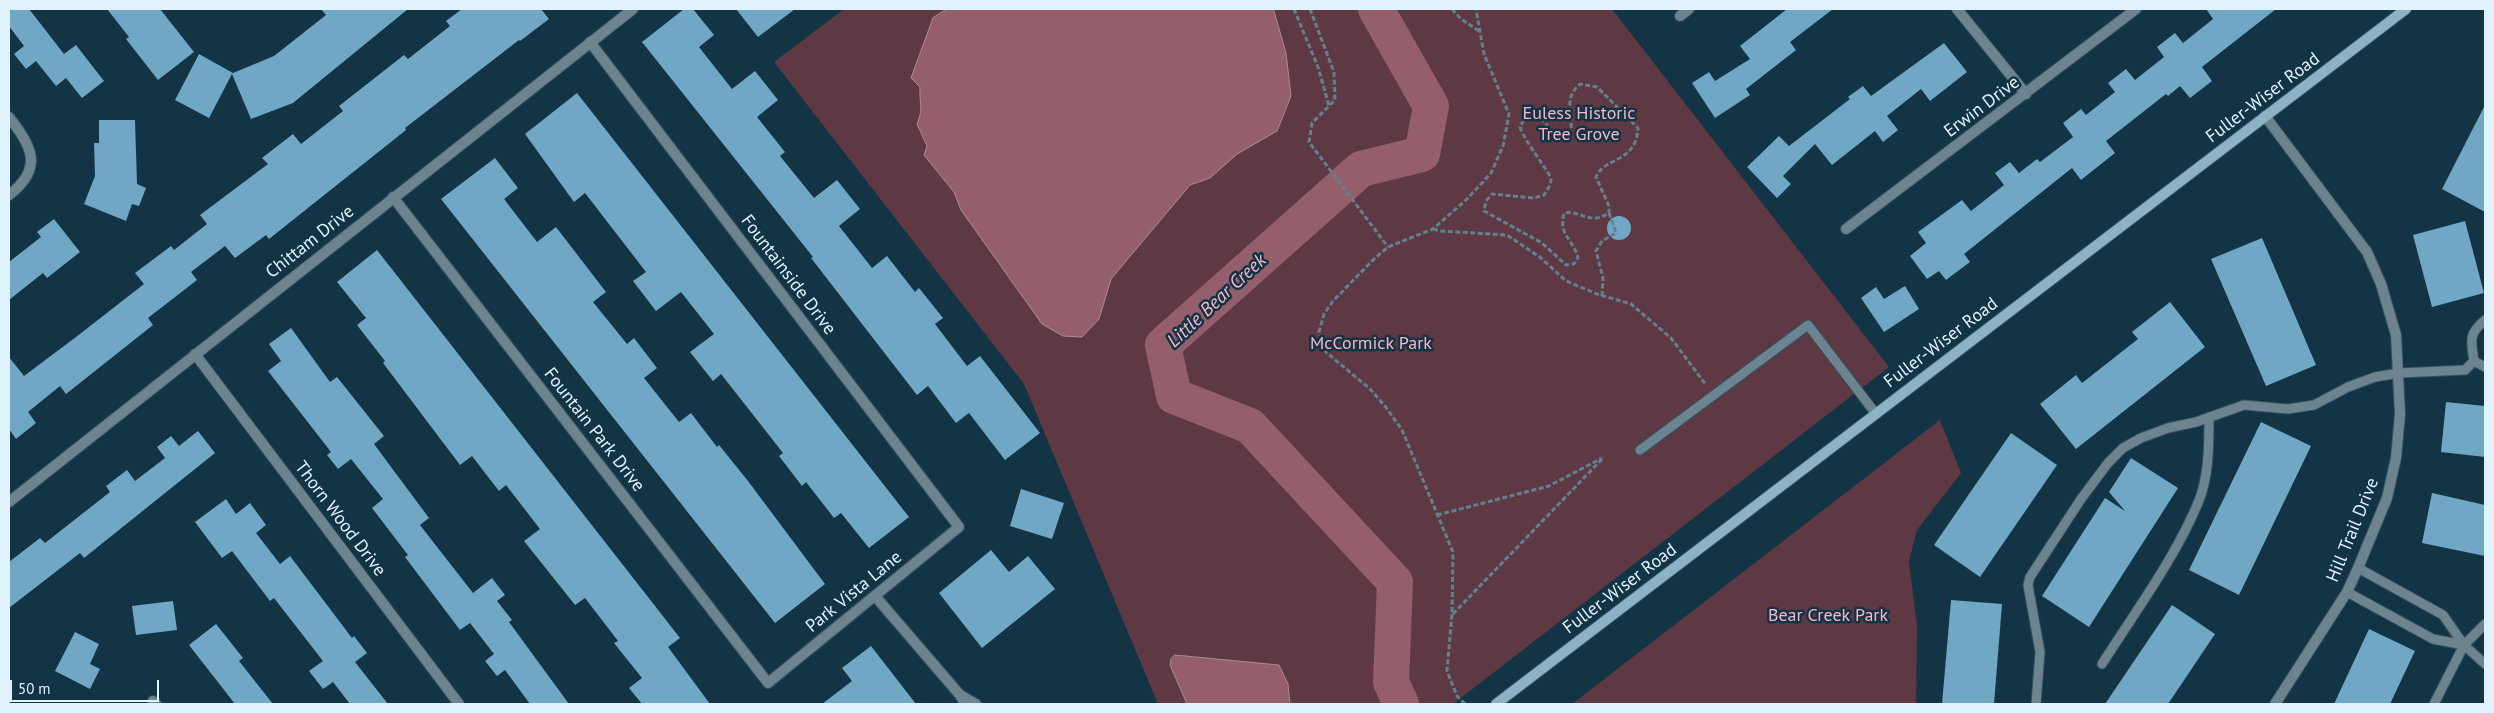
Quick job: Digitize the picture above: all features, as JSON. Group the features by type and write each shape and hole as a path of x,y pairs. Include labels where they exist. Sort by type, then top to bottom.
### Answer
{"street":[{"name":"Chittam Drive","path":"9,502 633,9"},
{"path":"1680,16 1689,9"},
{"path":"1957,9 2026,94"},
{"name":"Erwin Drive","path":"1846,229 2136,9"},
{"name":"Fuller-Wiser Road","path":"1496,704 2406,9"},
{"name":"Fountainside Drive","path":"590,42 959,527"},
{"name":"Hill Trail Drive","path":"2265,116 2366,252 2381,284 2396,336 2400,414 2396,458 2387,498 2358,568 2347,592 2275,704"},
{"path":"9,117 26,139 33,160 30,173 9,195"},
{"name":"Fountain Park Drive","path":"393,197 768,682"},
{"name":"Thorn Wood Drive","path":"195,354 459,704"},
{"name":"Park Vista Lane","path":"768,682 959,527"},
{"path":"875,596 962,699 976,704"}],"lane":[{"path":"2474,361 2471,340 2475,329 2485,320"},
{"path":"1640,450 1808,325 1876,414"},
{"path":"2036,704 2040,652 2028,585 2030,577 2081,499 2108,463 2123,448 2168,428 2244,405 2301,408 2323,401 2360,382 2399,373 2465,370 2474,361"},
{"path":"2474,361 2485,367"},
{"path":"2102,664 2170,557 2198,502 2209,457 2209,417"},
{"path":"2358,568 2443,615 2464,645 2485,664"},
{"path":"2347,592 2433,638 2464,645"},
{"path":"2434,704 2464,645 2485,624"}],"path":[{"path":"1294,9 1318,67 1329,106"},
{"path":"1310,9 1334,72 1334,100 1312,123 1309,142 1388,247"},
{"path":"1452,9 1461,19 1479,31"},
{"path":"1465,704 1457,696 1447,671 1452,614 1453,552 1402,430 1370,389 1326,352 1318,332 1324,314 1333,301 1388,247 1433,229 1491,173 1503,146 1509,114 1484,54 1476,9"},
{"path":"1602,296 1603,278 1596,251 1602,241 1616,233 1609,213 1609,206 1596,177 1605,165 1621,159 1628,153 1638,137 1638,128 1597,87 1580,84 1572,91 1568,98 1571,130 1560,139 1554,135 1545,121 1539,117 1524,120 1520,127 1528,146 1549,172 1551,180 1544,195 1534,198 1492,194 1486,201 1484,210 1542,243 1566,265 1574,264 1578,258 1576,249 1563,232 1564,213 1571,212 1591,220 1600,219 1609,213"},
{"path":"1433,229 1507,235 1541,258 1566,281 1602,296 1630,304 1652,320 1671,338 1700,375 1712,397"},
{"path":"1437,515 1549,486 1604,457 1452,614"}],"green space":[{"name":"McCormick Park","path":"844,9 1612,9 1889,367 1453,704 1158,704 1024,384 774,62"},
{"name":"Bear Creek Park","path":"1940,420 1961,473 1917,530 1909,561 1917,626 1916,704 1572,704"}],"shaded area":[{"path":"947,9 1273,9 1286,53 1291,96 1277,131 1237,154 1210,178 1190,185 1111,279 1099,319 1082,337 1063,336 1042,324 961,210 954,192 924,155 927,146 917,124 921,109 920,87 911,78 933,18"},
{"path":"1175,655 1279,665 1288,684 1290,704 1187,704 1170,665 1171,659"}],"building":[{"path":"9,9 29,9 64,54 76,45 104,81 82,98 66,78 56,86 36,61 26,69 14,54 24,46 9,26"},
{"path":"107,9 160,9 194,52 158,80 126,39 129,37"},
{"path":"321,9 408,9 293,103 251,119 232,74 209,118 175,100 199,54 233,73 274,56 326,15"},
{"path":"462,9 541,9 549,19 405,128 406,130 269,239 266,235 235,258 225,246 191,272 197,280 148,318 153,325 66,394 60,386 28,412 36,423 16,439 9,429 9,357 24,376 76,337 144,284 135,273 171,246 174,250 207,224 200,215 268,164 262,158 293,134 301,144 343,111 339,106 404,55 408,59 450,26 446,21"},
{"path":"684,9 693,9 714,35 699,47 732,89 755,71 778,100 757,117 785,152 780,156 814,198 837,180 860,209 839,226 872,268 887,256 915,292 919,288 943,318 935,324 967,366 980,356 1040,433 1005,460 969,413 956,423 928,386 917,395 811,258 813,257 642,42"},
{"path":"736,9 795,9 758,37"},
{"path":"1787,9 1833,9 1790,42 1796,50 1746,89 1750,95 1715,118 1692,83 1709,72 1715,81 1750,59 1740,46"},
{"path":"2206,9 2276,9 2202,67 2212,81 2190,98 2180,86 2168,96 2166,94 2106,141 2115,153 2081,180 2072,168 1964,254 1970,262 1946,280 1939,271 1927,279 1910,256 1926,243 1918,232 1962,200 1971,211 2004,185 1995,173 2010,162 2019,173 2037,159 2040,162 2073,137 2063,123 2081,109 2086,115 2115,92 2108,83 2126,69 2135,80 2164,57 2157,47 2175,33 2183,43 2213,19"},
{"path":"1944,43 1967,72 1930,101 1921,89 1887,116 1898,130 1883,142 1875,131 1832,165 1815,144 1783,176 1791,184 1777,198 1747,167 1779,136 1789,146 1850,99 1848,97 1863,86 1871,96"},
{"path":"577,93 909,517 869,548 841,513 834,518 806,482 802,486 779,456 783,453 721,374 713,381 690,352 714,334 681,292 656,311 633,281 646,272 585,193 574,202 525,134"},
{"path":"2485,105 2485,212 2442,189"},
{"path":"99,120 135,120 137,184 146,188 139,206 132,204 126,221 84,204 95,176 94,143 99,143"},
{"path":"495,158 518,188 504,199 537,242 556,227 606,292 593,302 627,344 634,338 657,368 644,378 679,422 691,413 717,447 719,445 748,481 825,584 775,623 441,199"},
{"path":"1619,216 1624,217 1630,223 1630,233 1624,239 1619,240 1614,239 1608,233 1607,228 1608,223 1614,217"},
{"path":"54,219 80,252 47,278 43,273 9,300 9,262 41,237 37,232"},
{"path":"2465,221 2484,293 2432,307 2413,235"},
{"path":"2262,238 2316,365 2266,386 2211,259"},
{"path":"377,250 680,638 668,647 710,704 642,704 629,688 642,678 614,643 618,641 585,598 575,605 524,541 540,529 506,485 499,491 472,456 460,465 383,363 385,361 357,325 366,318 337,282"},
{"path":"1905,286 1919,309 1884,332 1861,298 1876,287 1884,299"},
{"path":"2170,302 2205,347 2076,449 2040,404 2076,375 2082,383 2138,339 2132,332"},
{"path":"291,328 330,382 337,377 384,436 374,444 429,518 420,525 473,593 492,578 505,595 497,601 512,620 509,622 569,704 530,704 505,670 497,676 485,661 494,654 470,623 460,630 405,557 408,555 372,508 383,499 351,459 338,469 327,455 331,452 268,371 281,361 269,344"},
{"path":"2446,402 2485,406 2485,457 2441,452"},
{"path":"2261,422 2311,446 2239,595 2189,570"},
{"path":"198,431 215,453 84,558 80,553 9,608 9,562 40,538 45,543 110,492 106,486 127,470 135,481 165,458 157,447 171,436 179,446"},
{"path":"2011,433 2057,465 1980,577 1934,545"},
{"path":"2131,458 2178,488 2089,627 2042,596 2105,498 2125,511 2109,492"},
{"path":"1021,489 1064,503 1052,539 1010,526"},
{"path":"2432,493 2485,505 2485,556 2422,543"},
{"path":"226,499 236,514 250,503 266,525 256,533 280,564 290,556 352,638 354,636 367,653 355,662 388,704 350,704 333,682 323,689 309,671 323,661 274,598 270,601 232,551 222,558 195,522"},
{"path":"991,550 1009,572 1028,556 1055,589 982,648 939,593"},
{"path":"1951,600 2002,604 1994,704 1942,704"},
{"path":"173,601 177,630 136,635 132,606"},
{"path":"2172,605 2215,634 2168,704 2105,704"},
{"path":"216,624 243,658 239,661 273,704 235,704 189,645"},
{"path":"2369,629 2415,651 2390,704 2334,704"},
{"path":"75,632 99,644 90,664 100,669 90,689 55,671"},
{"path":"871,646 916,704 822,704 852,681 842,668"}],"waterway":[{"name":"Little Bear Creek","path":"1376,9 1431,106 1422,154 1361,169 1163,345 1174,396 1250,426 1395,582 1391,682 1401,704"}],"park label":[{"name":"Euless Historic Tree Grove","path":"1579,124"}]}
